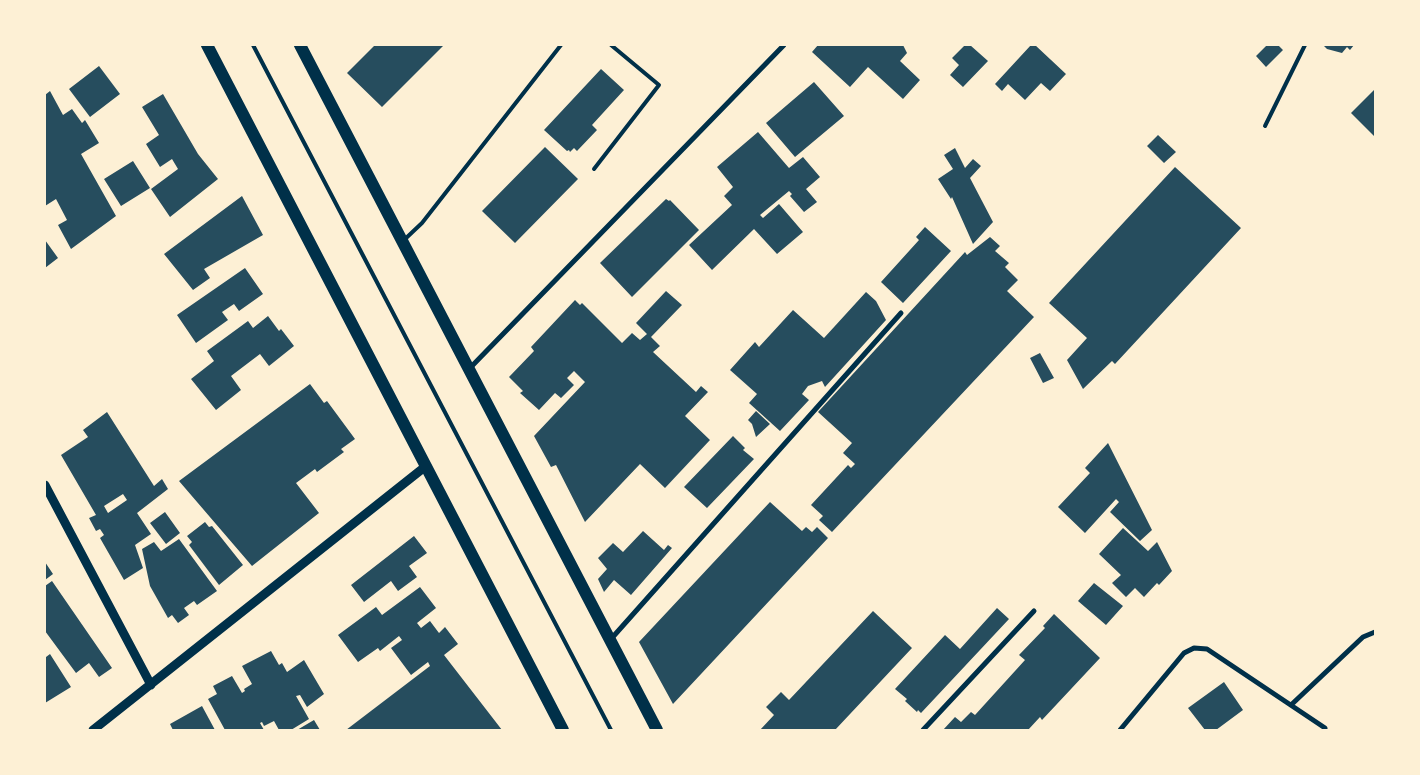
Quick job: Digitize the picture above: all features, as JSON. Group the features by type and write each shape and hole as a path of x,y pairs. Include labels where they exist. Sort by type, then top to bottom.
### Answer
{"main road":[{"path":"207,45 563,730"},
{"path":"300,45 657,730"}],"street":[{"path":"469,369 784,45"},
{"path":"610,639 901,313"},
{"path":"92,730 426,466"},
{"path":"45,485 151,685"},
{"path":"923,730 1034,611"},
{"path":"1291,705 1363,637 1375,632"},
{"path":"1120,730 1184,653 1194,648 1207,649 1325,728 1325,730"}],"lane":[{"path":"253,45 610,730"},
{"path":"403,242 422,223 561,45"},
{"path":"594,169 659,85 611,45"},
{"path":"1265,126 1305,45"}],"building":[{"path":"375,45 444,45 382,107 347,73"},
{"path":"818,45 903,45 907,53 900,61 920,80 903,99 868,67 850,87 812,52"},
{"path":"965,45 970,45 988,61 963,87 950,75 959,65 952,58"},
{"path":"1031,45 1035,45 1066,74 1050,91 1041,83 1025,100 1008,84 1002,91 995,84"},
{"path":"1267,45 1278,45 1283,50 1266,67 1256,56"},
{"path":"1323,45 1354,45 1350,50 1347,47 1342,53 1327,49"},
{"path":"99,66 120,94 90,117 69,89"},
{"path":"601,69 624,90 592,125 597,130 577,151 574,148 570,152 569,150 567,151 544,130"},
{"path":"814,82 844,116 795,157 766,123"},
{"path":"50,91 63,115 72,109 82,123 85,120 99,143 81,154 116,216 71,249 58,225 67,220 56,199 45,206 45,95"},
{"path":"1375,91 1375,137 1351,113"},
{"path":"163,94 198,154 218,179 170,217 151,189 178,169 172,159 160,167 146,144 159,135 142,107"},
{"path":"758,132 789,168 803,157 820,177 806,189 817,202 804,212 790,196 792,194 789,191 760,215 763,218 779,204 803,232 777,254 754,229 712,270 689,245 732,205 724,196 733,187 717,167"},
{"path":"1158,135 1176,152 1164,163 1147,146"},
{"path":"545,147 578,179 515,243 482,211"},
{"path":"955,148 965,168 973,159 981,166 970,178 993,222 973,244 952,197 951,199 938,179 953,169 944,155"},
{"path":"133,161 150,188 121,206 104,179"},
{"path":"1175,167 1241,228 1115,364 1112,361 1083,389 1067,360 1087,338 1049,303"},
{"path":"242,196 263,235 204,269 210,278 193,290 164,254"},
{"path":"666,199 670,200 699,230 632,297 600,263"},
{"path":"925,227 951,251 903,303 881,282 919,240 916,237"},
{"path":"990,237 1000,246 995,251 1009,263 1005,267 1018,280 1007,291 1034,317 832,532 819,520 823,516 811,505 848,465 851,468 855,464 843,453 852,443 818,412 965,252 967,255"},
{"path":"45,240 58,258 45,268"},
{"path":"245,268 263,294 239,311 234,304 222,312 228,320 196,343 177,315"},
{"path":"666,291 682,305 651,337 660,346 653,352 696,392 701,386 708,392 685,416 710,440 665,488 640,464 585,522 556,465 551,467 534,436 585,382 574,371 567,378 574,385 561,398 555,393 539,410 520,393 523,391 509,377 534,351 531,347 575,300 580,305 582,303 622,343 632,333 640,340 647,334 636,323"},
{"path":"866,292 876,301 886,320 825,387 822,381 808,386 802,394 809,400 780,431 749,403 757,394 730,370 755,342 759,347 793,310 824,338"},
{"path":"268,316 279,331 281,329 294,346 269,366 260,354 231,376 241,390 216,410 191,379 214,361 207,351 248,321 253,328"},
{"path":"1040,353 1054,378 1043,383 1030,358"},
{"path":"310,384 324,403 327,401 355,439 341,449 344,452 317,472 315,469 296,483 319,513 252,566 179,481"},
{"path":"756,411 770,424 756,437 752,424 748,420"},
{"path":"107,412 154,486 162,479 168,489 137,513 151,534 135,545 143,568 124,580 100,538 104,535 100,529 96,531 89,518 96,515 61,455 88,437 83,430","holes":["123,494 127,500 108,513 104,506"]},
{"path":"733,436 745,448 743,450 754,459 707,508 684,487"},
{"path":"1108,443 1152,530 1140,541 1110,512 1119,502 1116,499 1085,533 1058,507 1090,473 1085,468"},
{"path":"770,502 802,531 806,527 812,532 817,527 828,538 673,704 639,642"},
{"path":"165,512 180,533 166,544 150,523"},
{"path":"205,522 209,527 212,526 243,565 219,585 189,545 192,542 187,536"},
{"path":"1123,528 1148,551 1157,542 1172,571 1144,597 1135,588 1126,597 1112,583 1121,575 1099,554"},
{"path":"643,531 664,550 668,545 672,548 631,595 614,580 604,592 598,579 607,569 598,558 613,543 623,552"},
{"path":"414,536 427,553 409,566 417,577 398,591 391,581 364,602 351,585"},
{"path":"179,539 217,591 197,605 194,601 184,608 189,615 178,623 172,615 168,618 150,586 142,549 154,542 161,551"},
{"path":"45,562 53,574 45,580"},
{"path":"52,581 112,668 99,677 89,663 76,673 45,631 45,586"},
{"path":"1094,583 1123,606 1106,625 1078,601"},
{"path":"420,587 436,608 417,623 421,628 430,621 439,633 445,627 458,644 444,655 502,730 346,730 430,666 428,662 411,675 391,648 402,640 399,636 380,651 378,648 358,662 338,635 376,607 382,615"},
{"path":"997,608 1009,619 921,713 918,710 917,712 905,701 907,699 895,689 945,635 960,649"},
{"path":"873,611 912,648 835,730 760,730 774,715 766,707 781,692 789,700"},
{"path":"1054,614 1100,658 1042,720 1040,717 1028,730 943,730 955,717 961,722 971,712 975,715 1025,660 1019,655 1045,628 1043,626"},
{"path":"271,651 279,665 282,663 287,672 304,660 324,694 307,707 300,695 296,696 309,719 291,730 279,730 274,721 264,726 262,722 260,723 264,730 225,730 208,699 217,694 213,686 232,676 242,693 245,691 244,689 252,684 242,666"},
{"path":"50,654 71,687 45,703 45,655 46,657"},
{"path":"1224,682 1243,710 1216,730 1205,730 1188,708"},
{"path":"202,706 215,730 173,730 170,724"},
{"path":"314,720 320,730 297,730"}]}
